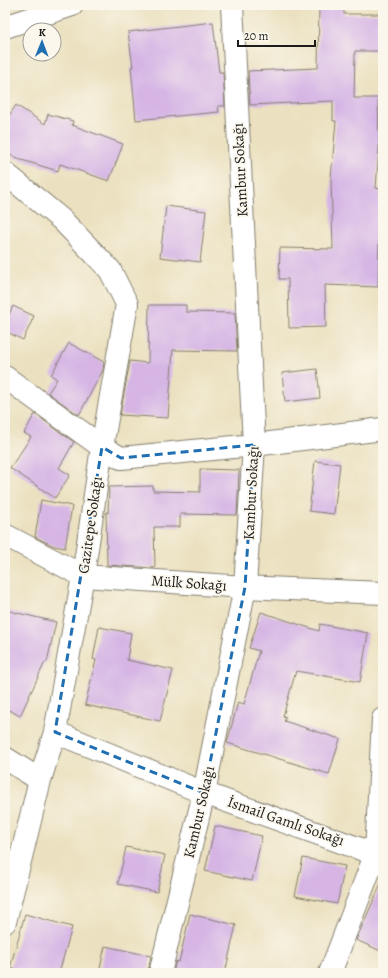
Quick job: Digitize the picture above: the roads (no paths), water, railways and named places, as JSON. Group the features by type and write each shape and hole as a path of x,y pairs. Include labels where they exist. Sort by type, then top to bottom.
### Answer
{"street":[{"path":"15,18 72,5"},
{"name":"Kambur Sokağı","path":"160,973 204,793 245,587 254,445 232,5"},
{"name":"Gazitepe Sokağı","path":"5,173 62,220 110,270 127,304 102,447 83,576 55,732 40,780 5,922"},
{"path":"5,377 102,447 121,458 254,445 383,429"},
{"name":"Mülk Sokağı","path":"5,535 83,576 245,587 383,593"},
{"path":"330,973 380,855 383,719"},
{"name":"İsmail Gamlı Sokağı","path":"55,732 204,793 380,855"},
{"path":"5,758 40,780"}]}
